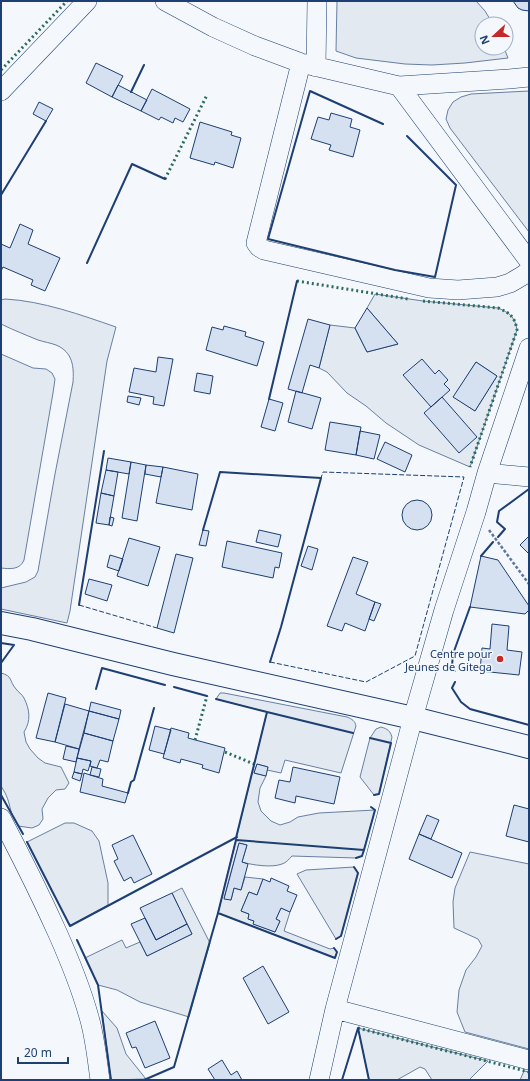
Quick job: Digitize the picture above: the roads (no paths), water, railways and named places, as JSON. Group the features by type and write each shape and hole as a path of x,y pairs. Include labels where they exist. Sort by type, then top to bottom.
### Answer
{"main road":[{"path":"1,623 32,629 173,664 413,718 529,747"}],"street":[{"path":"1,91 86,1"},
{"path":"165,1 213,27 255,46 309,65 399,86 529,77"},
{"path":"317,1 309,65 256,243 259,247 264,250 429,288 458,290 497,286 510,282 529,271"},
{"path":"399,86 529,261"},
{"path":"319,1080 335,1009 413,718 444,610 487,473 529,348"},
{"path":"487,473 529,477"},
{"path":"1,818 24,860 44,902 80,986 90,1018 100,1080"},
{"path":"335,1009 529,1060"}],"place":[{"name":"Centre pour Jeunes de Gitega","path":"500,659"}]}
